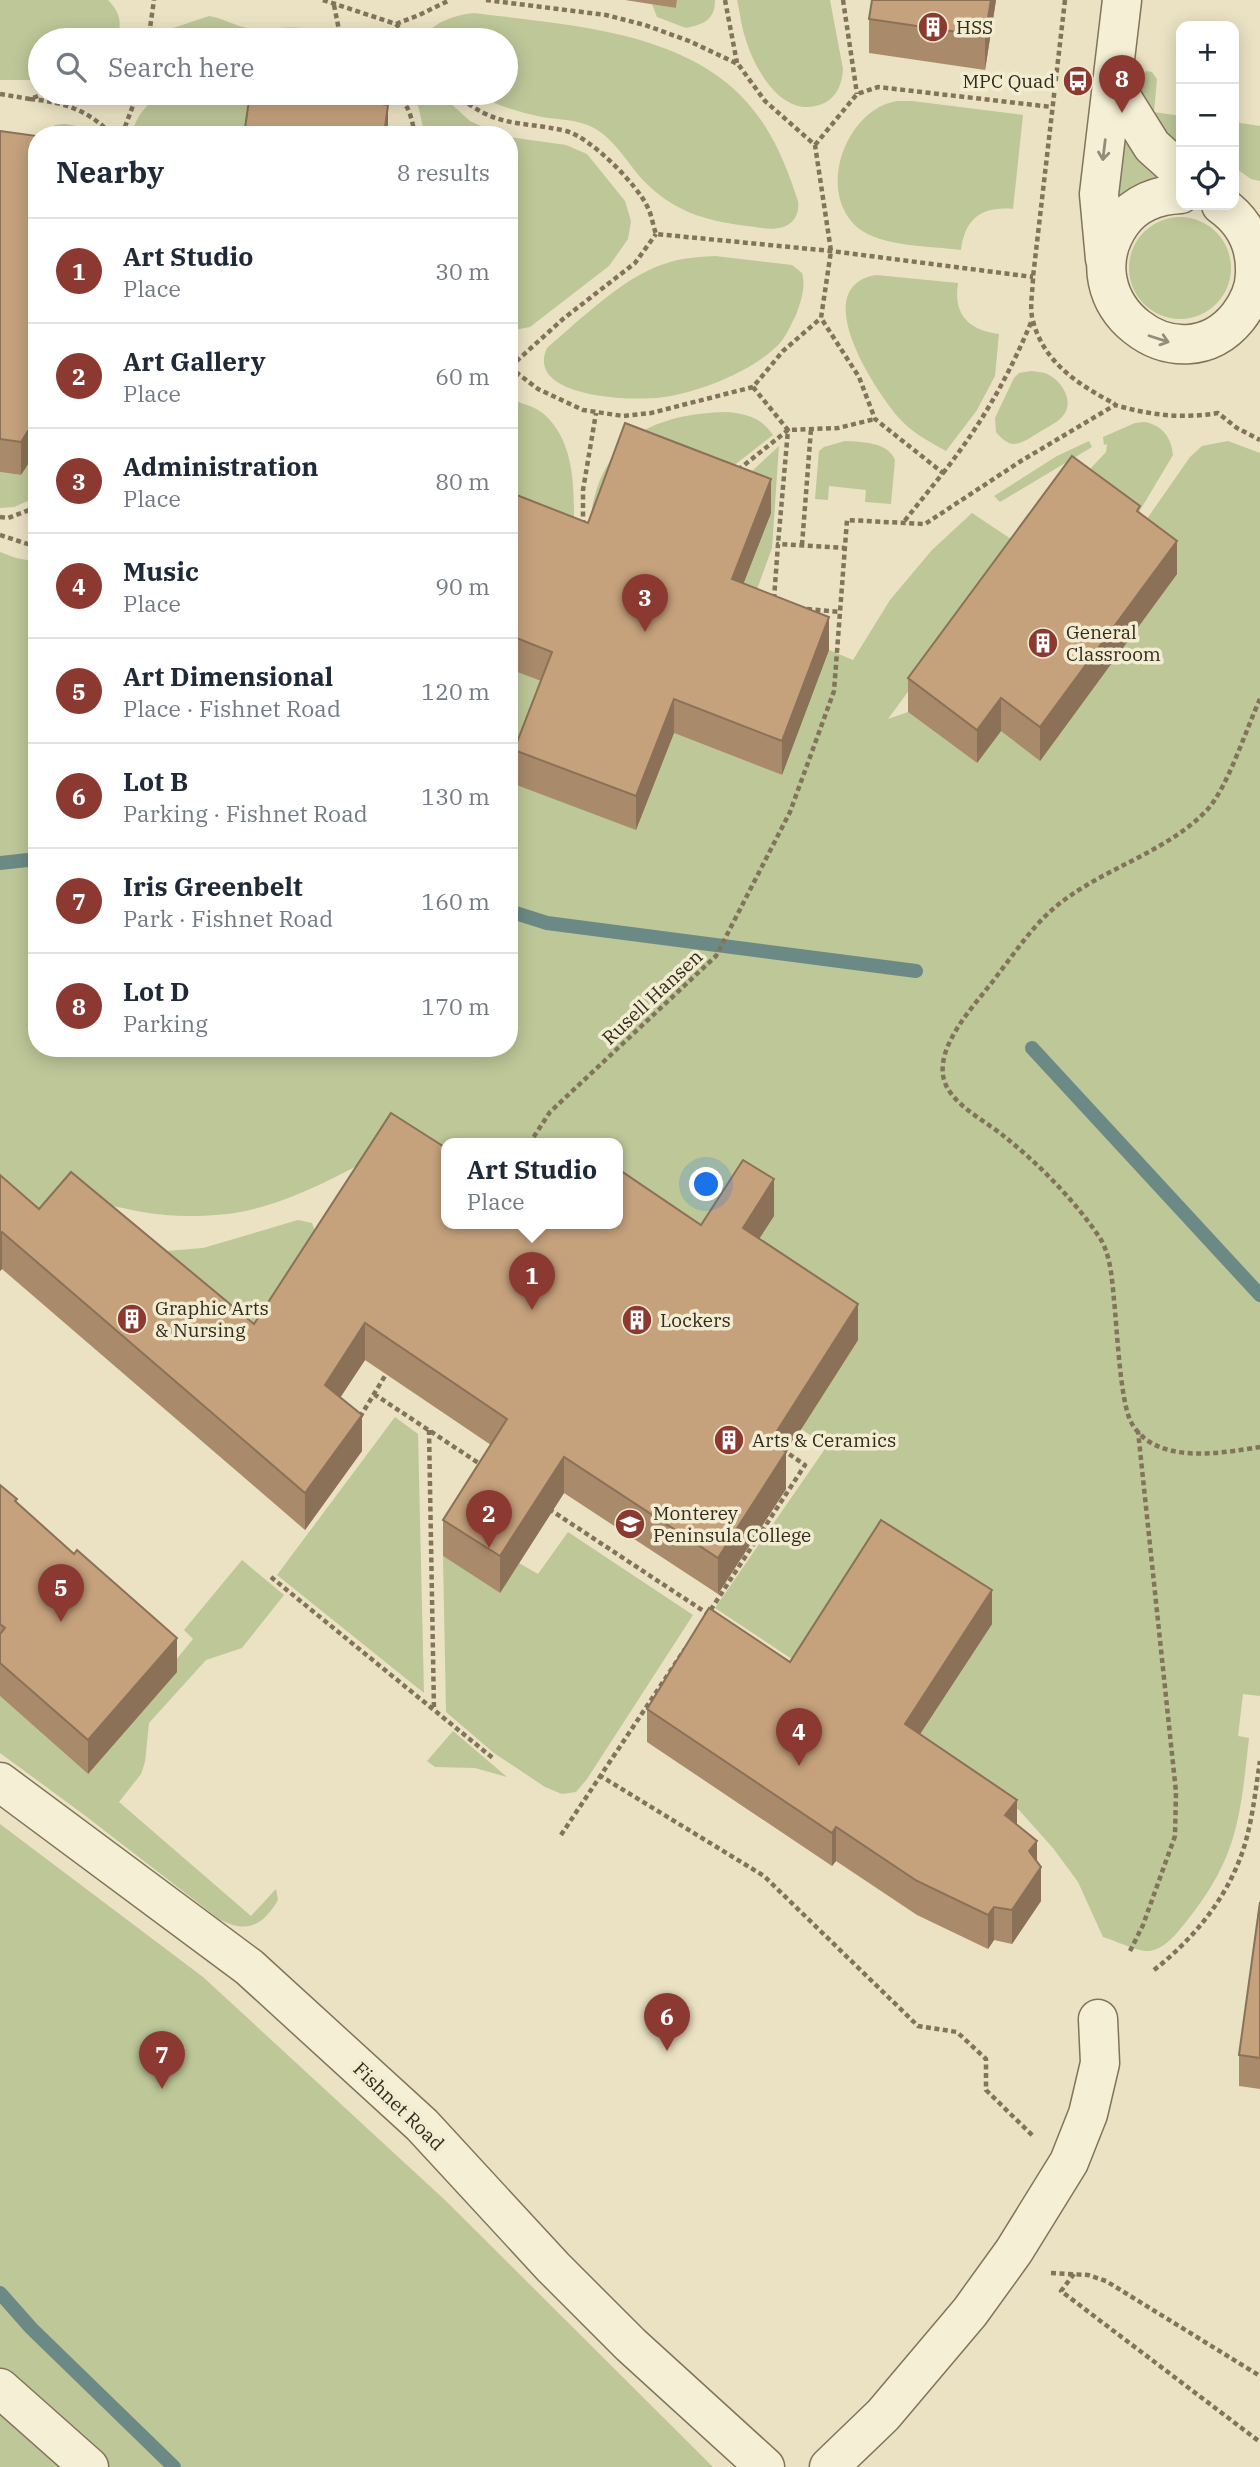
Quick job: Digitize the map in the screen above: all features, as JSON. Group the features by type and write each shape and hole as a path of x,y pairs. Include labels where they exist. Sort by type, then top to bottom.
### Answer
{"street":[{"path":"1122,0 1099,194 1111,294 1123,316 1141,332 1164,342 1188,344 1212,338 1232,324 1247,305 1255,282 1256,257 1248,234 1228,210"},
{"path":"1112,82 1152,146 1176,168"},
{"path":"1106,269 1110,245 1121,222 1140,205 1163,195 1176,194"},
{"name":"Fishnet Road","path":"0,1782 249,1968 422,2125 553,2267 631,2345 765,2467"},
{"path":"829,2467 883,2415 970,2312 1014,2250 1069,2162 1088,2114 1100,2063 1098,2019"},
{"path":"0,2388 89,2467"}],"path":[{"path":"150,28 155,0"},
{"path":"323,0 396,24 400,28"},
{"path":"396,24 450,0"},
{"path":"486,0 606,15 632,21 689,41 738,64"},
{"path":"518,373 564,403 596,413 623,416 651,413 753,387 783,351 821,318 831,251 815,145 765,101 738,64 725,0"},
{"path":"843,0 857,94"},
{"path":"902,524 967,442 992,404 1016,360 1032,320 1033,277 1065,0"},
{"path":"334,5 339,28"},
{"path":"815,145 857,94 878,87 1052,107"},
{"path":"0,94 28,99"},
{"path":"70,105 91,116 102,126"},
{"path":"125,126 133,105"},
{"path":"382,120 384,105"},
{"path":"406,105 413,126"},
{"path":"471,105 485,115 513,124 568,131 592,143 648,207 656,234"},
{"path":"656,234 831,251 1033,277"},
{"path":"518,360 563,319 635,263 656,234"},
{"path":"821,318 859,377 875,419 943,472"},
{"path":"1032,320 1045,348 1060,370 1115,405 1163,416 1193,417 1218,413 1237,428 1260,440"},
{"path":"753,387 788,430 773,607"},
{"path":"902,524 925,524 1021,461 1115,405"},
{"path":"583,527 583,490 596,413"},
{"path":"735,474 788,430 838,428 875,419"},
{"path":"802,545 811,429"},
{"path":"0,517 8,518 28,510"},
{"name":"Rusell Hansen","path":"533,1138 550,1112 716,956 790,812 834,691 847,520 902,524"},
{"path":"0,536 28,544"},
{"path":"778,544 845,548"},
{"path":"800,609 840,612"},
{"path":"1260,699 1219,795 1207,810 1190,825 1151,850 1067,897 1042,918 960,1023 942,1061 947,1088 1054,1181 1101,1240 1112,1271 1125,1399 1131,1422 1143,1437 1159,1447 1207,1454 1260,1447"},
{"path":"353,1427 395,1360"},
{"path":"374,1394 487,1468"},
{"path":"429,1430 434,1711"},
{"path":"1130,1951 1155,1893 1175,1836 1176,1792 1138,1430"},
{"path":"700,1625 805,1465 786,1452"},
{"path":"545,1507 719,1621"},
{"path":"271,1577 494,1759"},
{"path":"561,1835 685,1648"},
{"path":"1154,1970 1178,1951 1201,1926 1223,1892 1241,1856 1260,1761"},
{"path":"599,1775 764,1876 918,2026 957,2032 986,2059 986,2090 1041,2144"},
{"path":"1260,2376 1106,2281 1074,2274 1061,2291 1260,2442"}],"green space":[{"path":"0,0 108,0 115,9 119,28 28,28 28,80 0,80"},
{"path":"677,0 715,0 711,17 686,28 657,17 652,4 676,8"},
{"path":"737,0 830,0 843,69 840,85 831,98 822,104 808,107 795,105 772,89 749,50"},
{"path":"474,13 593,29 633,38 671,51 706,68 737,92 769,132 798,201 795,219 784,227 767,229 717,221 690,213 653,190 614,144 594,128 575,121 542,117 500,105 518,105 518,28 433,28 454,17"},
{"path":"209,16 247,28 173,28"},
{"path":"1146,71 1152,72 1157,79 1154,112 1176,115 1176,145 1158,124 1143,99 1140,77"},
{"path":"897,101 1023,115 1013,209 992,210 976,217 966,230 961,250 907,245 880,239 858,228 845,213 839,194 838,174 842,154 863,119 879,107"},
{"path":"149,105 253,105 250,126 135,126"},
{"path":"418,105 452,105 470,121 481,126 423,126"},
{"path":"1239,123 1260,126 1260,181 1251,179 1239,171"},
{"path":"518,138 566,145 587,154 625,201 631,221 628,239 609,266 530,327 518,329"},
{"path":"1129,143 1166,175 1117,211 1125,144"},
{"path":"1180,217 1199,221 1216,232 1227,249 1231,268 1227,287 1216,304 1199,315 1180,319 1161,315 1144,304 1133,287 1129,268 1133,249 1144,232 1161,221"},
{"path":"715,256 792,265 802,273 803,289 796,315 782,340 769,353 742,371 710,385 664,397 608,397 566,387 552,377 544,365 547,348 616,290 646,272 668,263"},
{"path":"876,275 958,283 958,304 965,319 979,329 999,334 995,376 977,410 946,451 914,432 898,417 875,385 852,340 846,318 847,298 856,283"},
{"path":"1031,371 1053,377 1066,393 1067,406 1056,422 1023,442 1010,443 996,432 995,418 1014,378 1019,373"},
{"path":"518,402 544,414 561,437 570,464 574,522 518,525"},
{"path":"726,412 752,418 763,424 773,435 705,488 591,515 597,489 607,467 620,449 636,435 676,418"},
{"path":"1145,422 1157,426 1165,433 1173,455 1133,522 1077,483 1106,452 1107,444 1104,445 1103,437 1135,423"},
{"path":"845,441 874,444 892,454 895,460 891,504 865,502 866,490 829,486 828,500 815,499 819,451"},
{"path":"1089,441 1092,447 1000,502 994,496 1057,456"},
{"path":"1228,441 1260,453 1260,1696 1243,1694 1238,1736 1249,1738 1243,1791 1234,1836 1217,1877 1170,1940 1155,1950 1144,1951 1103,1937 1078,1882 1053,1848 1019,1810 715,1608 827,1446 801,1429 623,1212 623,1138 441,1138 441,1181 391,1149 291,1197 227,1214 163,1215 79,1202 51,1206 19,1221 0,1211 0,552 28,560 28,1057 518,1057 518,672 552,685 636,830 674,733 782,775 829,650 853,660 890,600 932,550 972,513 1017,543 888,719 908,712 977,763 1190,457 1202,446"},
{"path":"779,446 772,548 756,592 741,590 751,472"},
{"path":"28,464 28,501 14,507 0,508 0,472 21,475"},
{"path":"298,1220 312,1223 316,1234 258,1327 166,1251 203,1248"},
{"path":"395,1417 418,1434 424,1693 277,1575"},
{"path":"568,1532 693,1615 587,1779 576,1792 562,1794 545,1787 494,1753 446,1712 443,1556 500,1593 519,1563 538,1574"},
{"path":"242,1560 284,1595 242,1648 206,1660 149,1723 141,1774 119,1802 251,1916 276,1889 278,1900 266,1916 253,1925 238,1926 219,1919 0,1753 0,1696 88,1774 177,1672 171,1666 193,1639 184,1630"},
{"path":"453,1731 507,1777 475,1768 435,1767 427,1761"},
{"path":"0,1824 203,1977 446,2201 713,2467 0,2467"}],"building":[{"path":"872,0 991,0 985,36 869,19"},
{"path":"248,105 388,105 385,126 245,126"},
{"path":"0,131 28,135 28,431 21,442 0,439"},
{"path":"625,423 771,479 732,579 829,617 782,741 674,699 636,796 518,752 518,740 552,652 518,639 518,496 588,523"},
{"name":"General Classroom","path":"1072,456 1140,506 1137,511 1177,541 1040,727 1001,698 977,730 908,678"},
{"path":"391,1113 441,1145 441,1229 623,1229 623,1172 701,1225 743,1160 774,1179 743,1228 858,1304 770,1442 786,1452 718,1558 564,1457 500,1556 443,1520 507,1419 365,1323 325,1385 362,1415 305,1493 2,1232 0,1234 0,1175 39,1209 71,1172 254,1324"},
{"path":"0,1485 74,1554 77,1550 177,1638 88,1740 0,1663 0,1634 5,1628 0,1624"},
{"path":"881,1520 992,1590 905,1724 1017,1800 1005,1815 1037,1841 1029,1851 1041,1867 1012,1910 994,1907 988,1915 917,1881 836,1827 832,1833 647,1709 709,1608 790,1662"},
{"path":"1260,1902 1260,2058 1239,2055"}],"waterway":[{"path":"0,863 28,860"},
{"path":"518,914 547,923 916,971"},
{"path":"1032,1048 1260,1295"},
{"path":"0,2293 31,2328 174,2467"}],"place":[{"name":"HSS","path":"933,27"},
{"name":"MPC Quad","path":"1078,81"},
{"name":"Lot D","path":"1122,113"},
{"name":"Administration","path":"645,632"},
{"name":"General Classroom","path":"1043,643"},
{"name":"Art Studio","path":"532,1310"},
{"name":"Graphic Arts & Nursing","path":"132,1319"},
{"name":"Lockers","path":"637,1320"},
{"name":"Arts & Ceramics","path":"729,1440"},
{"name":"Monterey Peninsula College","path":"630,1524"},
{"name":"Art Gallery","path":"489,1548"},
{"name":"Art Dimensional","path":"61,1622"},
{"name":"Music","path":"799,1766"},
{"name":"Lot B","path":"667,2051"},
{"name":"Iris Greenbelt","path":"162,2089"}]}
